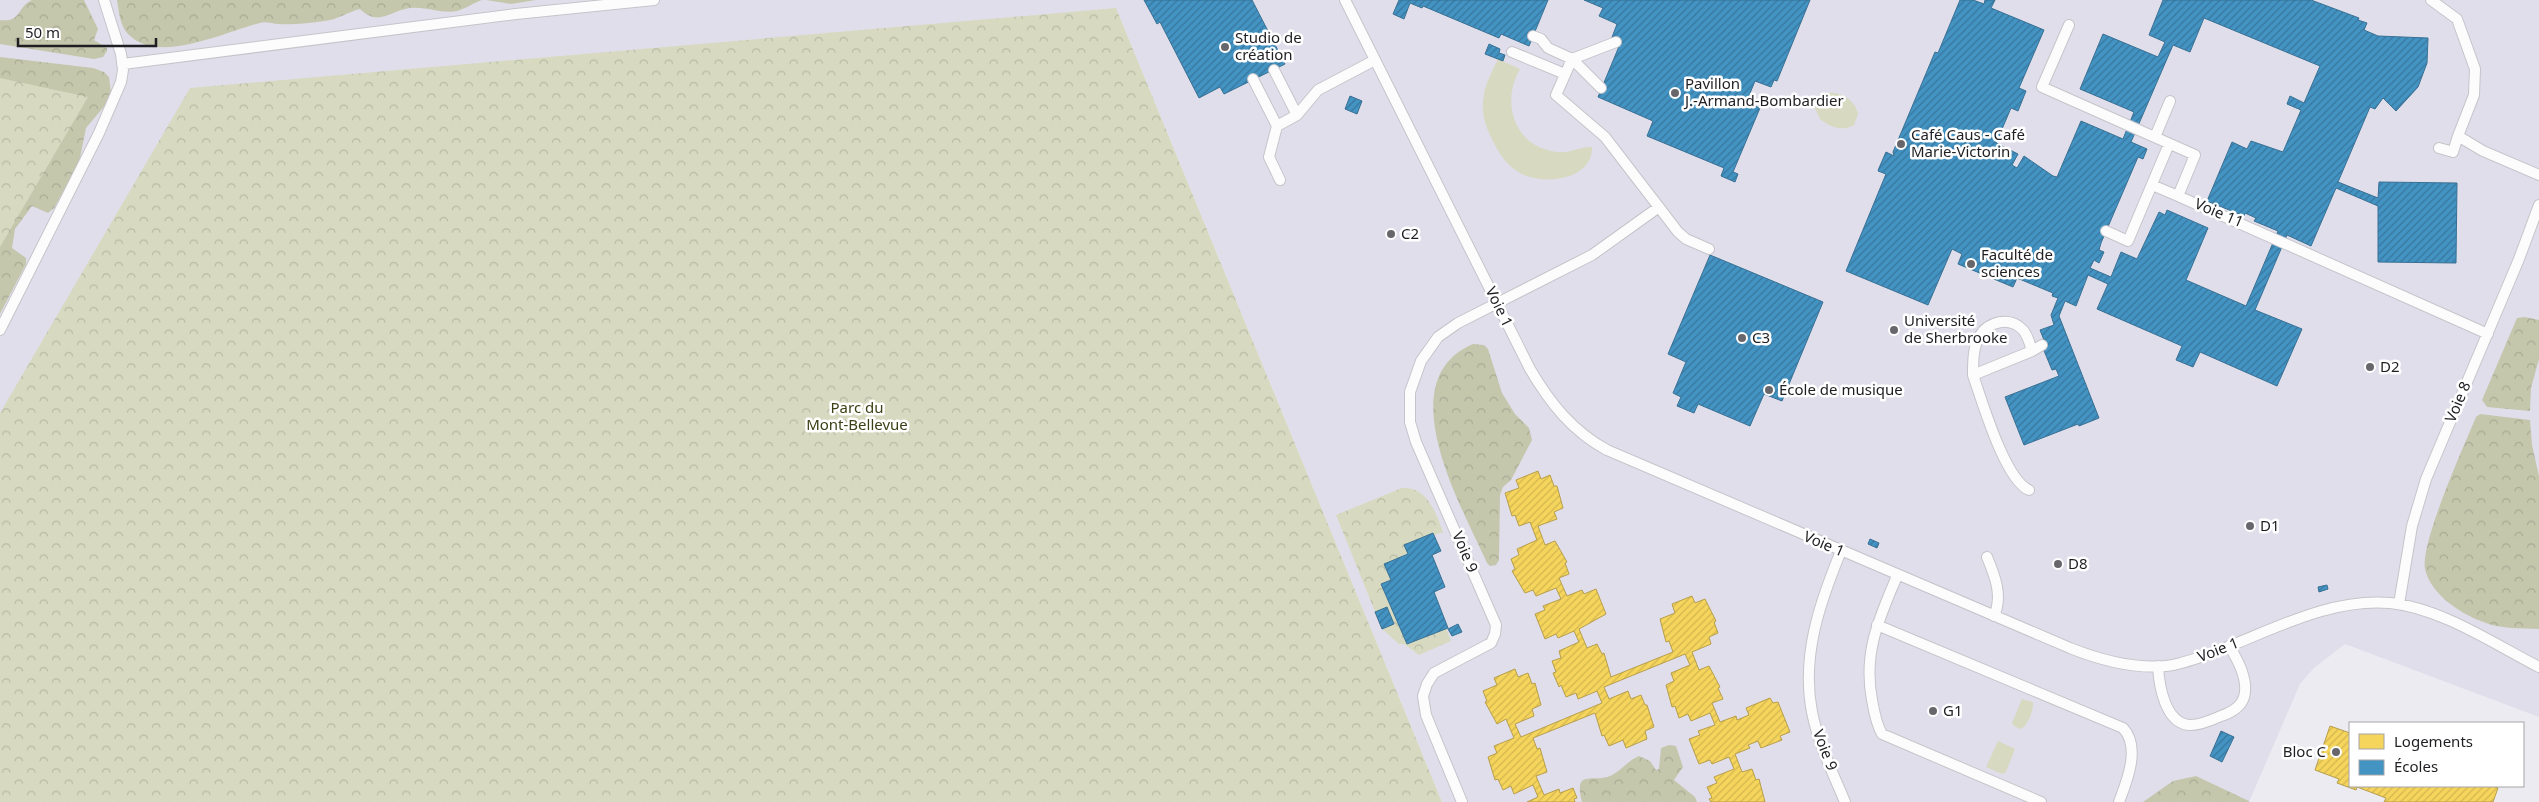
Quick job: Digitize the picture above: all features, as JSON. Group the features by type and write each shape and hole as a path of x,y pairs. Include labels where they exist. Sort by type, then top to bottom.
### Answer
{"lane":[{"path":"0,330 109,112 121,82 123,64 104,0"},
{"path":"123,64 605,2 654,0"},
{"name":"Voie 1","path":"1345,0 1498,303 1526,363 1561,415 1584,436 1625,460 2090,656 2126,664 2158,666 2178,664 2229,646 2282,624 2327,610 2358,604 2398,604 2417,608 2444,618 2539,667"},
{"path":"2431,0 2457,19 2475,69 2474,95 2453,152 2439,148"},
{"name":"Voie 11","path":"2069,25 2042,87 2195,155 2178,196 2488,334"},
{"path":"1533,36 1541,39 1548,48 1572,59 1601,88"},
{"path":"1616,42 1572,59 1556,96 1606,137 1678,232 1686,239 1709,249"},
{"path":"1512,52 1565,74"},
{"path":"1276,126 1296,115 1318,90 1375,60"},
{"path":"1274,70 1296,115"},
{"path":"1253,79 1276,126 1270,157 1280,180"},
{"path":"2155,137 2170,101"},
{"path":"2458,136 2483,152 2539,174"},
{"path":"2106,231 2128,241 2169,144"},
{"path":"2152,185 2178,196"},
{"name":"Voie 8","path":"2398,604 2407,547 2426,479 2488,334 2539,206"},
{"name":"Voie 9","path":"1462,802 1426,715 1423,702 1424,690 1434,673 1484,649 1491,643 1495,634 1495,620 1416,442 1409,411 1413,382 1429,347 1451,327 1606,247 1659,207"},
{"path":"2029,490 2021,486 2008,468 1973,375 1976,345 1980,334 1991,325 2002,322 2017,326 2024,332 2032,351"},
{"path":"1973,375 2032,351 2042,345"},
{"name":"Voie 9","path":"1841,552 1815,624 1809,678 1814,722 1845,802"},
{"path":"1987,557 1998,590 1998,606 1994,616"},
{"path":"1897,576 1877,625 1870,649 1869,676 1874,708 1882,734 2041,802"},
{"path":"1877,625 2123,728 2130,741 2131,759 2128,776 2119,802"},
{"path":"2158,666 2161,688 2171,713 2185,724 2199,724 2233,710 2243,699 2243,676 2229,646"}],"shaded area":[{"name":"Université de Sherbrooke","path":"0,0 2539,0 2539,717 2345,644 2314,668 2300,684 2249,802 1442,802 1116,8 0,413"}],"green space":[{"path":"32,0 84,0 98,29 94,40 107,48 103,57 94,59 0,44 0,20 16,17 24,6"},
{"path":"117,0 482,0 451,12 410,8 384,16 373,17 360,9 319,22 276,24 262,22 193,43 158,47 142,43 126,32 120,19"},
{"path":"486,0 536,0 511,4"},
{"name":"Parc du Mont-Bellevue","path":"1116,8 1442,802 0,802 0,413 190,88"},
{"path":"0,57 93,68 104,72 109,77 111,93 107,103 86,128 79,163 54,208 48,213 32,206 15,229 12,248 26,258 26,264 0,314"},
{"path":"1498,59 1520,69 1514,82 1511,96 1512,109 1522,133 1532,143 1544,149 1559,152 1592,147 1590,158 1585,167 1565,177 1542,179 1520,173 1506,161 1490,135 1483,110 1485,90"},
{"path":"0,78 88,97 0,247"},
{"path":"1825,93 1836,93 1846,97 1854,104 1858,114 1854,125 1836,128 1820,119 1814,106 1818,98"},
{"path":"2525,317 2539,320 2539,359 2531,388 2530,411 2487,407 2482,400 2517,318"},
{"path":"1473,344 1484,345 1488,349 1502,393 1515,414 1529,428 1532,440 1511,480 1503,487 1500,495 1499,560 1496,565 1490,566 1449,479 1439,446 1433,414 1436,386 1448,361"},
{"path":"2480,414 2530,420 2532,445 2539,476 2539,629 2498,626 2467,615 2441,595 2428,578 2425,569 2425,556 2436,517 2476,417"},
{"path":"1402,488 1418,491 1424,496 1434,509 1443,532 1434,535 1433,533 1405,545 1408,554 1384,564 1391,580 1381,585 1407,644 1446,628 1451,641 1419,655 1404,644 1399,644 1382,629 1336,515"},
{"path":"2022,699 2033,702 2033,705 2028,721 2021,729 2012,723"},
{"path":"1998,741 2015,749 2006,772 2002,774 1986,767"},
{"path":"1669,745 1676,746 1683,767 1674,780 1695,797 1697,802 1582,802 1580,785 1582,781 1610,776 1639,756 1650,761 1656,770 1659,769 1661,748"},
{"path":"2196,776 2249,802 2143,802 2173,781"}],"building: Logements":[{"path":"1538,471 1541,479 1550,475 1554,486 1557,486 1563,508 1554,512 1557,519 1538,526 1545,545 1555,541 1567,562 1565,563 1569,574 1559,578 1567,596 1582,590 1584,594 1596,589 1606,614 1579,629 1587,648 1597,644 1602,654 1604,653 1611,677 1673,652 1669,641 1666,642 1660,619 1675,613 1672,604 1692,596 1695,603 1705,599 1716,621 1714,622 1718,633 1709,637 1711,644 1692,652 1699,670 1709,666 1720,687 1718,688 1723,699 1712,703 1720,722 1736,716 1737,720 1749,715 1746,708 1770,698 1773,703 1778,702 1790,732 1780,736 1782,740 1761,748 1758,741 1748,745 1750,748 1735,754 1742,772 1752,769 1756,780 1759,779 1765,802 1711,802 1709,799 1712,798 1707,787 1717,783 1714,777 1734,769 1729,757 1712,764 1710,760 1699,764 1689,739 1700,735 1698,731 1715,725 1710,713 1691,721 1688,714 1679,718 1675,706 1672,707 1666,685 1674,681 1671,673 1690,665 1685,654 1604,687 1609,699 1628,691 1631,699 1641,695 1645,705 1647,705 1654,727 1645,731 1647,739 1626,748 1623,740 1609,746 1604,735 1602,736 1595,713 1533,738 1537,749 1540,748 1547,772 1536,776 1544,795 1559,789 1560,793 1573,788 1577,798 1574,799 1575,802 1527,802 1538,797 1533,785 1514,794 1511,786 1503,790 1498,779 1495,780 1488,757 1497,753 1494,746 1514,738 1506,719 1497,724 1485,702 1487,701 1483,691 1497,685 1494,678 1515,669 1518,677 1528,673 1532,684 1535,683 1541,705 1532,709 1534,716 1515,724 1521,737 1602,703 1597,691 1578,699 1576,693 1566,697 1553,673 1556,672 1552,661 1561,658 1559,651 1579,642 1574,631 1558,638 1556,634 1545,639 1535,614 1545,610 1543,606 1561,599 1556,588 1536,596 1533,590 1525,593 1512,571 1515,569 1511,559 1519,555 1517,549 1537,540 1530,522 1519,526 1515,515 1512,516 1505,493 1519,488 1516,480"},
{"name":"Bloc C","path":"2330,726 2349,733 2349,787 2357,787 2356,790 2337,783 2339,779 2315,770"},
{"name":"Bloc C","path":"2357,787 2498,788 2493,802 2384,802 2386,798"}],"building: Écoles":[{"name":"Studio de création","path":"1144,0 1252,0 1285,64 1224,94 1220,87 1199,98 1160,22 1157,24"},
{"path":"1399,0 1548,0 1529,46 1501,34 1499,38 1423,6 1422,8 1410,3 1404,19 1393,14"},
{"name":"Pavillon J.-Armand-Bombardier","path":"1584,0 1810,0 1777,81 1774,80 1771,87 1755,81 1746,103 1760,108 1733,172 1738,174 1735,182 1721,176 1724,168 1647,136 1653,121 1598,97 1620,44 1611,40 1617,24 1599,16 1603,8"},
{"path":"1960,0 1973,0 1984,4 1985,0 1995,0 1991,8 2044,30 2019,88 2026,91 2018,111 2011,108 1996,143 2018,154 2012,165 2017,168 2024,156 2057,177 2081,121 2123,139 2134,112 2080,89 2103,34 2158,57 2165,42 2149,35 2163,0 2311,0 2359,18 2358,20 2367,23 2364,30 2378,36 2428,38 2427,63 2418,87 2396,111 2383,98 2375,109 2370,107 2338,182 2378,198 2379,182 2457,183 2456,263 2378,262 2378,206 2336,188 2311,246 2287,235 2255,310 2302,329 2277,386 2200,352 2193,367 2176,360 2182,346 2097,309 2108,284 2088,275 2076,306 2065,301 2059,316 2099,418 2024,445 2005,397 2059,376 2056,369 2052,370 2040,341 2044,340 2040,330 2054,325 2051,315 2058,298 2052,296 2053,293 2017,278 2013,287 1958,264 1962,254 1952,249 1928,305 1846,271 1886,174 1878,171 1879,168 1886,152 1894,156 1893,152 1935,52 1938,53","holes":["2204,18 2320,66 2304,103 2290,96 2287,104 2301,110 2283,152 2251,141 2247,149 2232,142 2207,201 2244,216 2245,213 2256,218 2254,221 2278,231 2246,306 2186,280 2208,228 2167,210 2165,215 2159,212 2137,259 2121,252 2111,277 2090,268 2094,260 2099,263 2104,252 2099,250 2101,243 2138,157 2143,159 2147,149 2131,142 2173,45 2190,52"]},
{"path":"1489,44 1500,49 1499,53 1505,55 1503,61 1485,54"},
{"path":"1350,96 1362,101 1357,114 1345,109"},
{"name":"C3","path":"1710,255 1823,302 1782,401 1764,394 1750,426 1698,404 1694,413 1677,406 1681,397 1673,393 1686,362 1668,354"},
{"path":"1433,533 1441,551 1432,555 1445,587 1434,592 1448,628 1407,644 1381,584 1391,580 1384,564 1408,554 1404,545"},
{"path":"1870,539 1879,543 1877,548 1868,544"},
{"path":"2327,585 2328,589 2319,592 2318,587"},
{"path":"1387,607 1394,624 1382,629 1375,612"},
{"path":"1458,624 1462,632 1452,636 1448,629"},
{"path":"2221,731 2234,737 2222,762 2210,756"}],"place":[{"name":"Studio de création","path":"1225,47"},
{"name":"Pavillon J.-Armand-Bombardier","path":"1675,93"},
{"name":"Café Caus - Café Marie-Victorin","path":"1901,144"},
{"name":"C2","path":"1391,234"},
{"name":"Faculté de sciences","path":"1971,264"},
{"name":"Université de Sherbrooke","path":"1894,330"},
{"name":"C3","path":"1742,338"},
{"name":"D2","path":"2370,367"},
{"name":"École de musique","path":"1769,390"},
{"name":"D1","path":"2250,526"},
{"name":"D8","path":"2058,564"},
{"name":"G1","path":"1933,711"},
{"name":"Bloc C","path":"2336,752"}]}
